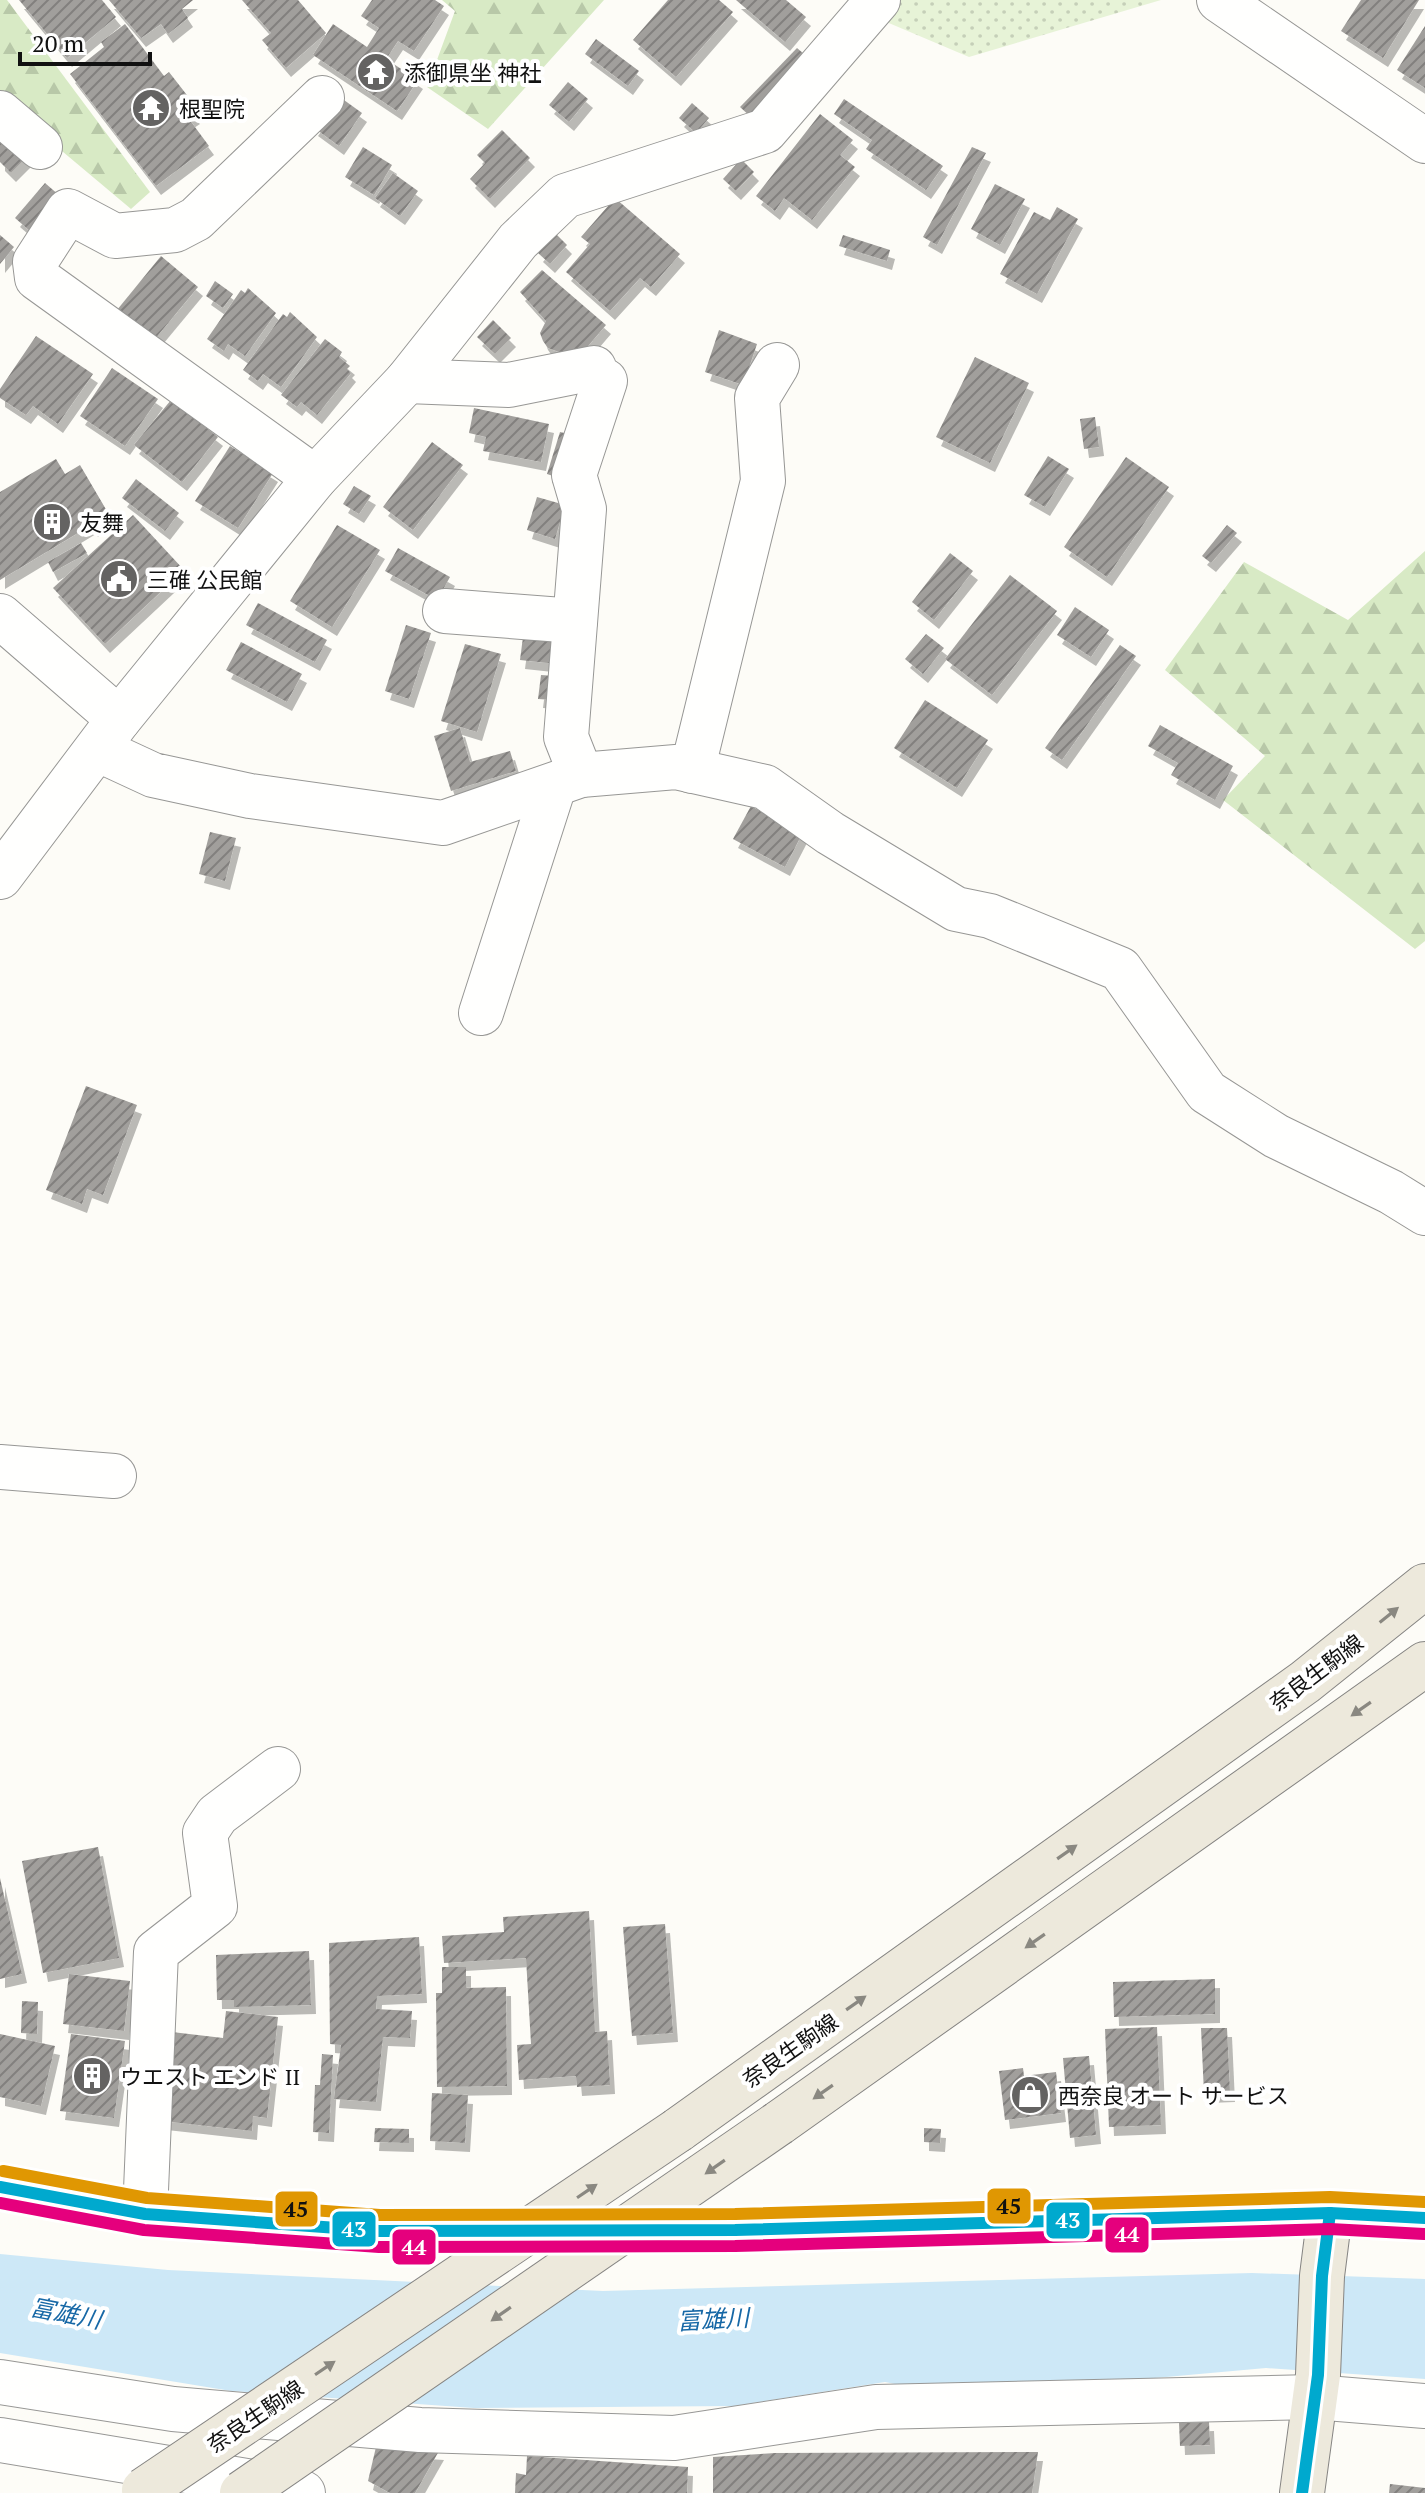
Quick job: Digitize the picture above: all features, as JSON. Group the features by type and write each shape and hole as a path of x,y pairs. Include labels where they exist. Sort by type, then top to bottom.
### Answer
{"main road":[{"name":"奈良生駒線","path":"142,2492 678,2130 1305,1682 1425,1586"},
{"path":"242,2493 779,2123 1425,1664"},
{"path":"0,2187 145,2214 379,2231 735,2230 1330,2213 1425,2218"},
{"path":"1302,2493 1316,2386 1322,2276 1330,2213"}],"street":[{"path":"0,877 109,734 315,478 407,381 518,241 565,196 765,131 878,0"},
{"path":"1219,0 1425,141"},
{"path":"315,478 37,278 35,262 68,211 115,236 175,230 196,219 322,98"},
{"path":"0,113 40,147"},
{"path":"692,771 763,481 757,398 777,365"},
{"path":"407,381 509,385 600,374 574,475 584,509 566,737 568,780 481,1013"},
{"path":"445,611 575,621"},
{"path":"0,616 109,734 153,775 223,790 443,823 568,780 676,767 765,787 830,833 956,909 990,916 1120,969 1207,1092 1276,1136 1391,1192 1425,1213"},
{"path":"0,1467 114,1476"},
{"path":"145,2214 156,1952 215,1906 205,1833 217,1815 278,1769"},
{"path":"0,2382 173,2409 420,2430 674,2438 876,2407 1316,2386 1425,2406"},
{"path":"0,2440 303,2493"}],"green space":[{"path":"0,0 7,0 150,192 131,209 0,99"},
{"path":"442,0 604,0 488,129 427,87 455,11"},
{"path":"893,0 1161,0 969,57 877,18"},
{"path":"1425,551 1425,941 1415,949 1223,800 1265,756 1165,670 1244,562 1348,620"}],"water":[{"name":"富雄川","path":"0,2254 168,2270 603,2291 1252,2273 1425,2279 1425,2379 1266,2368 955,2396 885,2382 734,2406 474,2408 231,2391 0,2353"}],"building":[{"path":"19,0 102,0 116,17 67,58"},
{"path":"109,0 193,0 182,9 188,18 168,34 161,24 141,38"},
{"path":"242,0 298,0 326,33 286,68 262,40 271,33"},
{"path":"372,0 435,0 444,6 414,51 398,41 386,59 418,80 397,111 313,55 333,24 367,47 379,28 361,16"},
{"path":"668,0 719,0 733,12 676,77 633,40"},
{"path":"736,0 786,0 806,17 785,42"},
{"path":"1361,0 1419,0 1383,58 1341,31"},
{"path":"125,24 164,76 169,72 190,99 185,103 195,115 189,119 209,146 156,186 70,74 104,47 101,42"},
{"path":"1425,26 1425,88 1397,70"},
{"path":"596,39 639,71 628,86 585,54"},
{"path":"797,48 811,60 753,119 740,107"},
{"path":"568,82 588,99 569,122 549,105"},
{"path":"337,95 362,113 339,146 313,127"},
{"path":"844,99 943,166 926,190 866,149 872,140 834,114"},
{"path":"692,103 709,118 696,133 679,118"},
{"path":"820,114 853,140 840,155 855,167 812,220 784,198 775,211 756,196"},
{"path":"502,130 530,158 490,199 470,179 485,163 477,155"},
{"path":"0,132 26,158 11,173 0,162"},
{"path":"363,147 392,165 374,195 345,177"},
{"path":"972,147 986,153 937,245 923,237"},
{"path":"741,159 754,172 736,191 723,179"},
{"path":"393,173 418,191 400,216 375,198"},
{"path":"45,183 60,196 30,231 15,218"},
{"path":"995,184 1025,199 1000,245 971,229"},
{"path":"615,198 680,254 651,287 640,278 610,311 566,272 590,244 581,237"},
{"path":"1057,207 1078,219 1037,294 1000,274 1034,212 1050,220"},
{"path":"555,233 567,245 550,264 538,253"},
{"path":"0,235 14,247 0,264"},
{"path":"843,235 890,250 887,261 839,246"},
{"path":"161,256 198,287 154,340 117,310"},
{"path":"542,270 606,325 582,353 562,353 548,348 543,341 540,333 546,321 520,292"},
{"path":"215,281 233,294 223,308 206,296"},
{"path":"248,288 276,313 245,356 228,344 224,351 207,339 241,290 245,293"},
{"path":"290,312 317,337 281,387 263,374 258,381 243,370 283,314 287,317"},
{"path":"493,320 511,338 495,354 477,337"},
{"path":"719,330 757,344 743,385 705,372"},
{"path":"36,336 93,374 58,424 33,406 26,415 0,398 0,389"},
{"path":"325,339 342,352 339,357 350,366 347,369 351,373 317,415 301,402 297,407 281,395"},
{"path":"975,357 1029,383 990,463 936,437"},
{"path":"112,368 158,399 125,446 80,416"},
{"path":"171,400 218,437 182,482 134,445"},
{"path":"474,408 549,424 541,462 483,451 486,437 469,433"},
{"path":"1095,417 1099,447 1084,449 1080,419"},
{"path":"560,432 569,434 556,477 547,474"},
{"path":"432,442 463,465 413,530 383,507"},
{"path":"230,446 273,473 238,528 195,501"},
{"path":"1048,456 1069,469 1045,507 1024,495"},
{"path":"1126,457 1169,487 1107,577 1064,547"},
{"name":"友舞","path":"56,459 65,474 80,465 111,518 93,528 91,525 0,580 0,492"},
{"path":"136,479 179,513 165,531 122,498"},
{"path":"354,486 371,496 359,514 343,504"},
{"path":"537,497 565,505 555,539 527,530"},
{"name":"三碓 公民館","path":"133,515 184,570 105,644 53,588"},
{"path":"337,525 380,550 332,627 290,601"},
{"path":"1227,525 1237,533 1211,563 1202,556"},
{"path":"81,543 87,553 53,572 48,562"},
{"path":"398,548 450,577 437,600 385,571"},
{"path":"950,553 973,571 934,620 912,602"},
{"path":"1010,575 1057,611 992,695 945,659"},
{"path":"258,603 327,640 315,662 246,625"},
{"path":"1075,607 1109,630 1091,657 1057,635"},
{"path":"406,625 431,633 409,699 385,691"},
{"path":"926,634 944,648 923,674 905,659"},
{"path":"523,637 560,640 557,664 520,660"},
{"path":"241,642 302,674 287,702 226,670"},
{"path":"465,644 501,654 477,732 441,721"},
{"path":"1120,645 1136,656 1062,760 1045,748"},
{"path":"541,675 555,676 553,700 538,699"},
{"path":"925,700 988,740 957,788 894,748"},
{"path":"1160,725 1233,766 1215,800 1171,775 1178,763 1148,746"},
{"path":"460,728 470,762 510,751 516,771 451,791 434,736"},
{"path":"751,806 802,834 785,867 733,839"},
{"path":"210,832 236,838 225,881 199,874"},
{"path":"86,1086 137,1105 103,1195 87,1189 82,1204 46,1190"},
{"path":"98,1847 119,1958 43,1973 22,1861"},
{"path":"0,1878 22,1974 0,1979"},
{"path":"589,1911 595,2032 607,2031 610,2085 577,2087 576,2076 519,2080 517,2045 531,2044 526,1958 444,1963 442,1936 504,1932 503,1917"},
{"path":"665,1924 673,2033 632,2036 623,1927"},
{"path":"419,1937 422,1994 377,1996 376,2009 412,2011 410,2038 383,2037 376,2102 334,2099 341,2045 330,2044 329,1943"},
{"path":"309,1951 311,2005 234,2007 234,2000 217,2000 216,1955"},
{"path":"442,1967 466,1967 466,1988 506,1987 507,2086 437,2087 436,1993 442,1993"},
{"path":"69,1974 130,1981 124,2031 63,2024"},
{"path":"1215,1979 1215,2014 1114,2017 1113,1982"},
{"path":"22,2001 38,2002 37,2034 21,2033"},
{"path":"226,2011 278,2017 267,2118 253,2116 252,2131 162,2121 172,2032 223,2038"},
{"path":"1157,2027 1161,2125 1109,2127 1105,2029"},
{"path":"1201,2028 1227,2028 1230,2093 1204,2094"},
{"path":"0,2034 55,2046 41,2106 0,2097"},
{"name":"ウエスト エンド II","path":"71,2034 125,2041 114,2118 60,2111"},
{"path":"322,2054 333,2055 329,2133 313,2132 315,2085 320,2085"},
{"path":"1089,2056 1096,2135 1070,2138 1063,2058"},
{"name":"西奈良 オート サービス","path":"1023,2068 1024,2076 1056,2072 1061,2113 1005,2120 999,2071"},
{"path":"432,2093 468,2095 465,2143 430,2141"},
{"path":"375,2128 409,2129 409,2143 374,2142"},
{"path":"924,2128 941,2129 940,2143 924,2142"},
{"path":"1209,2422 1210,2445 1180,2446 1179,2423"},
{"path":"376,2447 439,2451 415,2493 390,2493 368,2481"},
{"path":"1038,2452 1032,2493 713,2493 713,2457 775,2453"},
{"path":"527,2456 688,2467 687,2493 515,2493 516,2473 526,2475"},
{"path":"1390,2484 1425,2488 1425,2493 1389,2493"}],"transit line":[{"name":"45","path":"3,2171 147,2198 380,2215 735,2214 1330,2197 1425,2202"},
{"name":"43","path":"0,2187 145,2214 379,2231 735,2230 1330,2213 1425,2218"},
{"name":"44","path":"0,2203 144,2230 379,2247 735,2246 1330,2229 1424,2234"},
{"name":"43","path":"1302,2493 1318,2375 1322,2276 1330,2213"}],"place":[{"name":"添御県坐 神社","path":"376,72"},
{"name":"根聖院","path":"151,108"},
{"name":"友舞","path":"52,522"},
{"name":"三碓 公民館","path":"119,579"},
{"name":"ウエスト エンド II","path":"92,2076"},
{"name":"西奈良 オート サービス","path":"1030,2095"}]}
